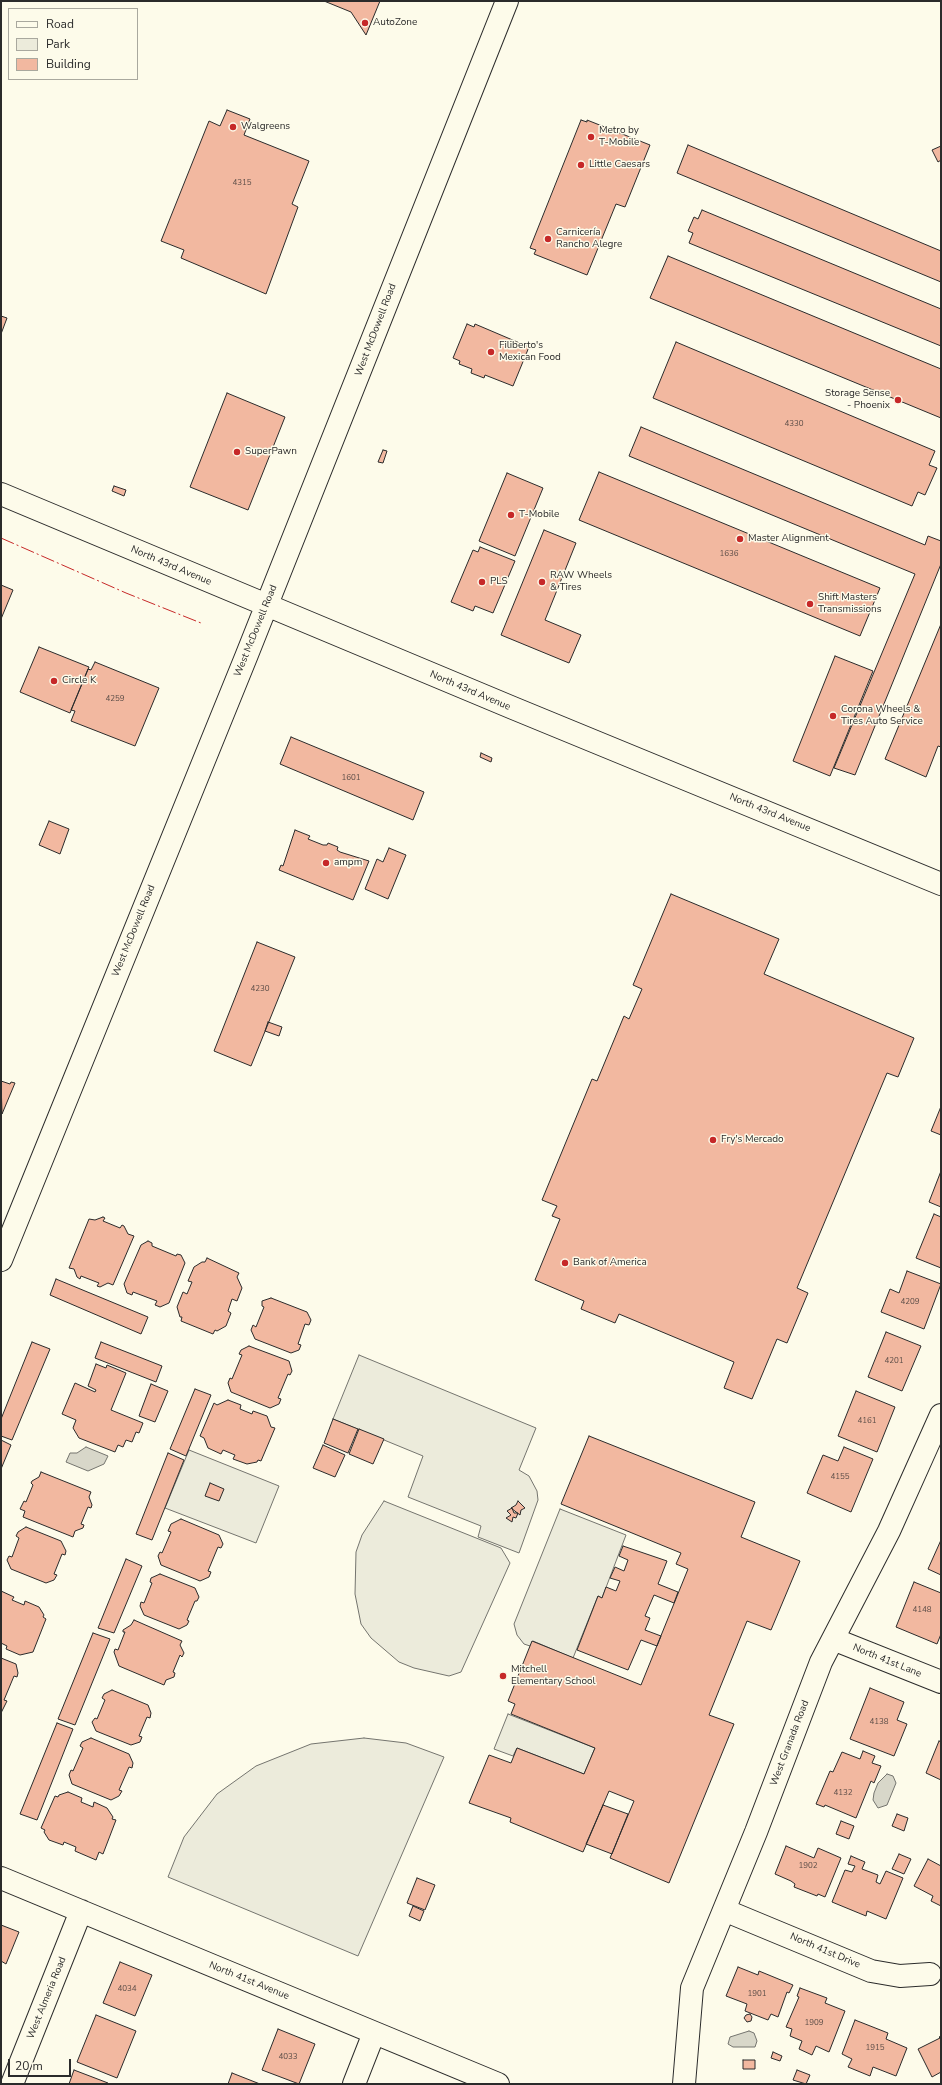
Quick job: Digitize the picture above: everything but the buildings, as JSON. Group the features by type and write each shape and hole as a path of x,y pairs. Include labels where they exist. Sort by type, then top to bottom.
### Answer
{"main road":[{"name":"West McDowell Road","path":"1,1260 266,606 507,1"},
{"name":"North 43rd Avenue","path":"1,494 266,606 941,884"},
{"name":"West Granada Road","path":"684,2084 692,1988 821,1662 889,1531 941,1415"},
{"name":"North 41st Lane","path":"833,1639 941,1682"},
{"name":"North 41st Avenue","path":"1,1878 498,2084"},
{"name":"North 41st Drive","path":"724,1910 871,1971 900,1976 930,1974"},
{"name":"West Almeria Road","path":"12,2084 81,1911"},
{"path":"354,2084 374,2033"}],"green space":[{"path":"359,1355 536,1428 519,1470 529,1476 537,1491 538,1500 519,1553 478,1537 481,1526 408,1497 423,1456 333,1419"},
{"path":"189,1450 279,1486 256,1543 165,1508"},
{"path":"384,1501 501,1548 510,1563 461,1672 449,1676 414,1668 399,1662 371,1638 361,1624 355,1594 356,1552 362,1535"},
{"path":"560,1509 626,1535 602,1598 598,1596 573,1658 533,1641 530,1646 524,1644 517,1635 514,1624"},
{"path":"508,1714 595,1748 584,1774 517,1748 513,1756 494,1749"},
{"path":"364,1738 406,1743 444,1757 358,1956 168,1877 184,1837 217,1794 256,1766 311,1744"}],"shaded area":[{"path":"86,1447 108,1456 104,1464 88,1471 66,1462 70,1453 77,1453"},
{"path":"887,1774 893,1776 896,1783 887,1805 878,1808 873,1800 874,1793 878,1783"},
{"path":"749,2031 754,2033 757,2041 755,2047 733,2047 728,2044 730,2037"}],"power":[{"path":"1,538 126,593 201,623"}],"place":[{"name":"AutoZone","path":"365,23"},
{"name":"Walgreens","path":"233,127"},
{"name":"Metro by T-Mobile","path":"591,137"},
{"name":"Little Caesars","path":"581,165"},
{"name":"Carnicería Rancho Alegre","path":"548,239"},
{"name":"Filiberto's Mexican Food","path":"491,352"},
{"name":"Storage Sense - Phoenix","path":"898,400"},
{"name":"SuperPawn","path":"237,452"},
{"name":"T-Mobile","path":"511,515"},
{"name":"Master Alignment","path":"740,539"},
{"name":"PLS","path":"482,582"},
{"name":"RAW Wheels & Tires","path":"542,582"},
{"name":"Shift Masters Transmissions","path":"810,604"},
{"name":"Circle K","path":"54,681"},
{"name":"Corona Wheels & Tires Auto Service","path":"833,716"},
{"name":"ampm","path":"326,863"},
{"name":"Fry's Mercado","path":"713,1140"},
{"name":"Bank of America","path":"565,1263"},
{"name":"Mitchell Elementary School","path":"503,1676"}]}
